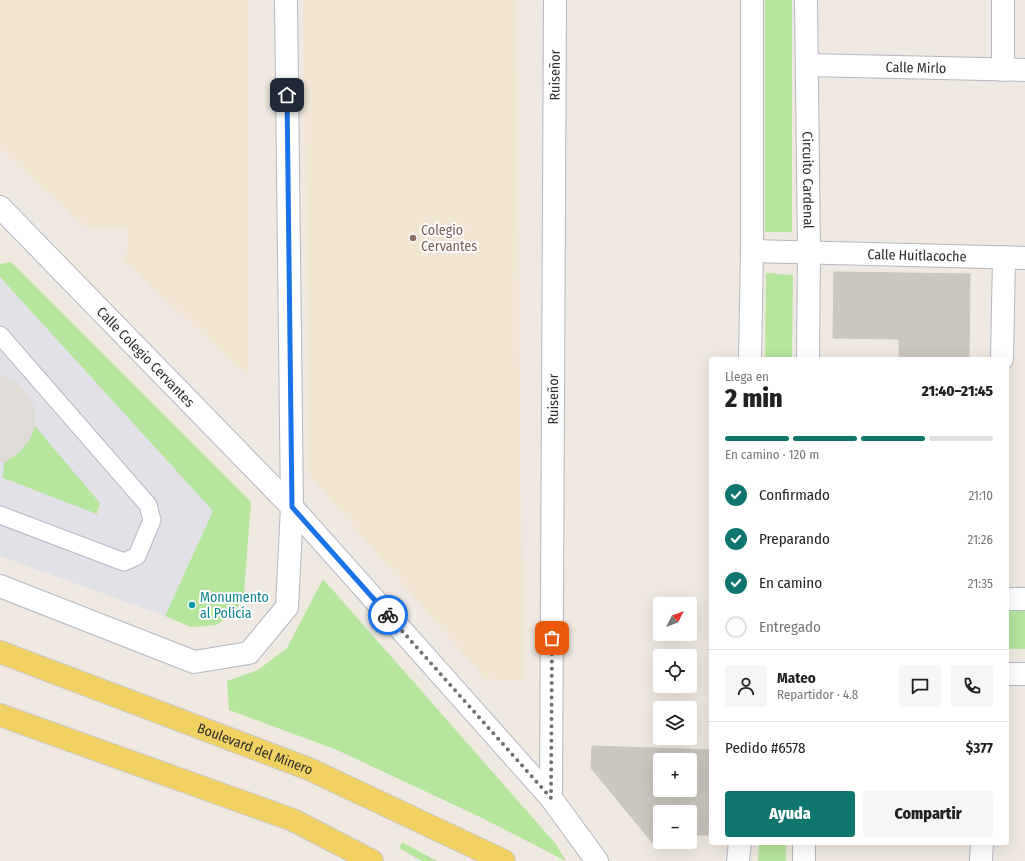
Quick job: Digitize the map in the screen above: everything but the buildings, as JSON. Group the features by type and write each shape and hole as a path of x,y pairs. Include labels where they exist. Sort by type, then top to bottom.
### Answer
{"main road":[{"name":"Boulevard del Minero","path":"0,652 309,769 504,861"},
{"path":"0,715 292,820 372,861"}],"street":[{"path":"0,586 194,662 249,653 287,607 292,507 286,0"},
{"name":"Ruiseñor","path":"551,798 555,0"},
{"path":"750,357 752,251 752,0"},
{"name":"Circuito Cardenal","path":"806,0 809,251 808,357"},
{"path":"1003,0 1003,70"},
{"name":"Calle Mirlo","path":"807,65 1025,70"},
{"name":"Calle Colegio Cervantes","path":"0,207 292,507 551,798 597,861"},
{"name":"Calle Huitlacoche","path":"752,251 809,251 1015,257"},
{"path":"1002,357 1015,257"},
{"path":"1009,599 1025,599"},
{"path":"1009,674 1025,674"},
{"path":"738,861 740,845"},
{"path":"804,845 804,861"},
{"path":"981,861 982,845"}],"lane":[{"path":"0,334 148,505 152,520 137,556 124,562 0,515"}],"shaded area":[{"path":"0,0 248,0 248,376 126,263 128,228 86,227 0,149"},
{"name":"Colegio Cervantes","path":"303,0 516,0 523,681 485,679 310,476"},
{"path":"0,277 213,511 165,616 0,556"},
{"path":"0,375 15,381 30,396 35,410 35,426 29,441 20,452 4,463 0,461"}],"green space":[{"path":"765,0 792,0 792,232 765,232"},
{"path":"11,262 251,502 244,593 235,613 216,625 191,627 165,616 213,511 0,277 0,264"},
{"path":"766,273 793,275 792,357 765,357"},
{"path":"35,426 100,503 97,514 3,478 4,463 23,447"},
{"path":"323,579 555,843 566,861 480,817 337,750 229,710 227,681 258,670 287,648"},
{"path":"1009,609 1025,609 1025,649 1009,649"},
{"path":"402,842 437,861 422,861 399,848"},
{"path":"759,845 786,845 786,861 758,861"}],"way so far":[{"path":"388,615 551,798 552,638"}],"place":[{"name":"Colegio Cervantes","path":"413,238"},
{"name":"Monumento al Policía","path":"192,605"}],"route":[{"path":"287,95 292,507 388,615"}]}
